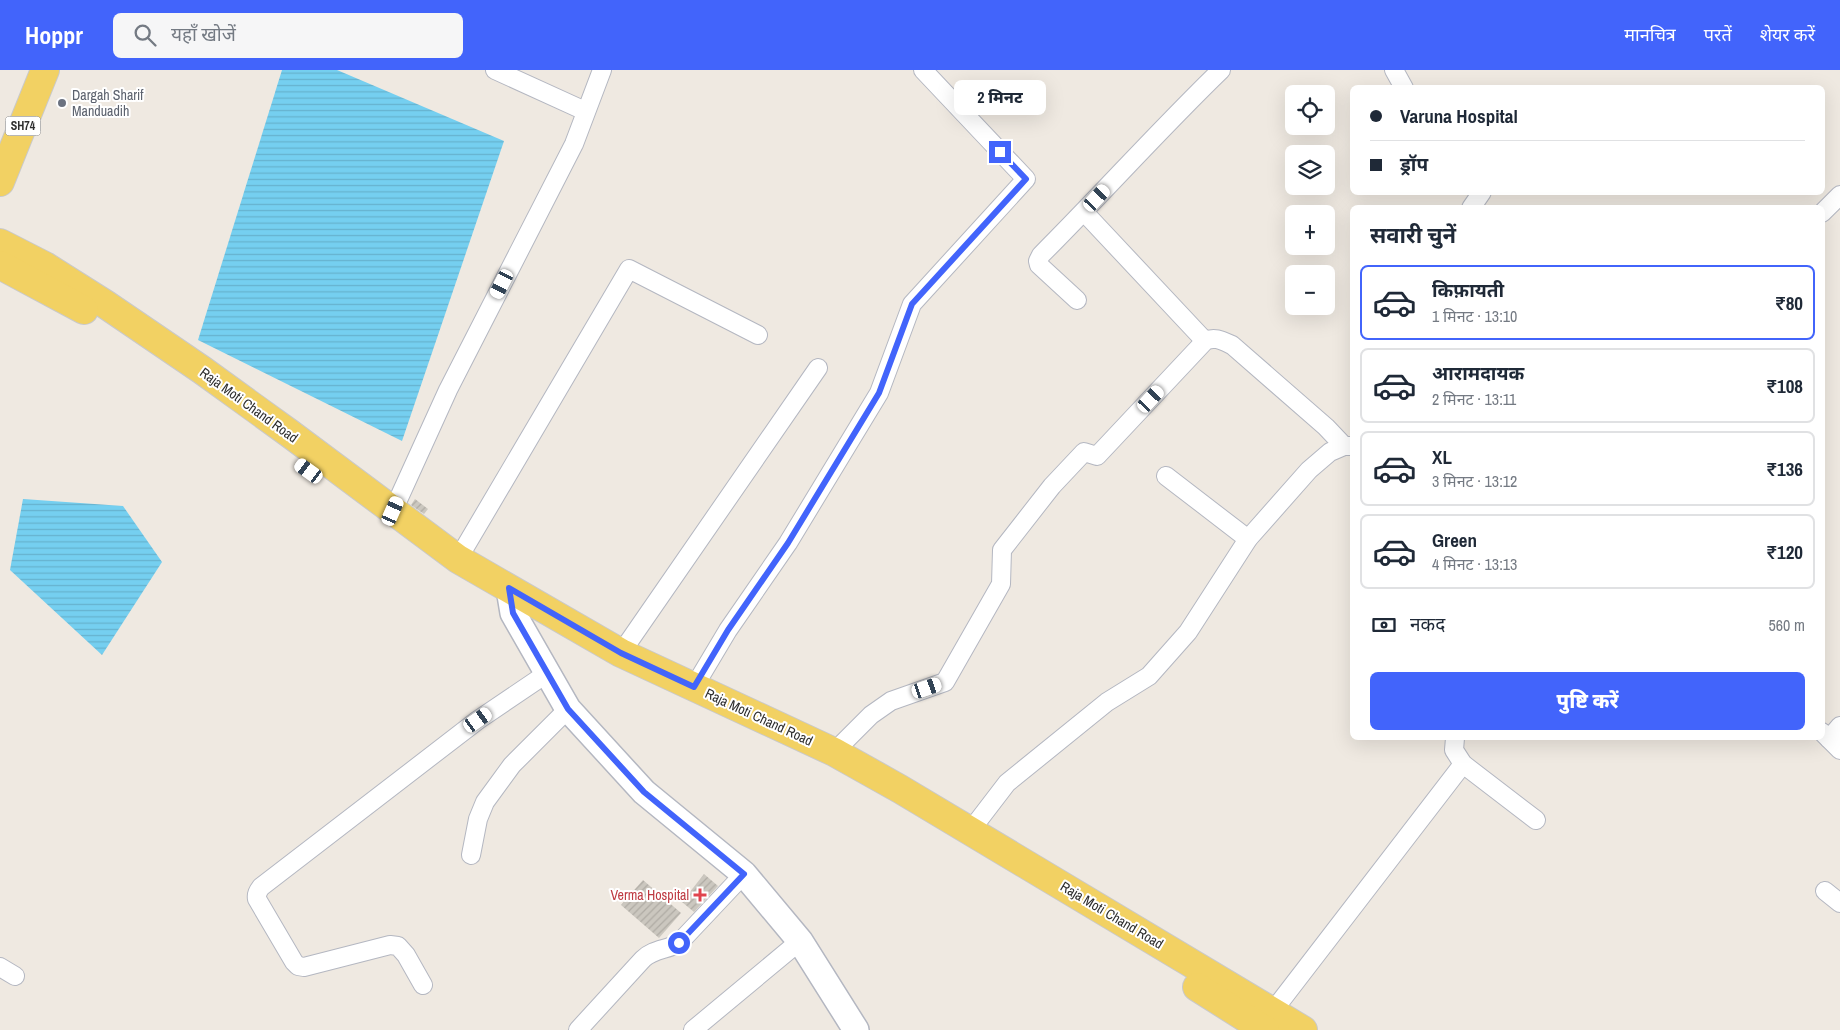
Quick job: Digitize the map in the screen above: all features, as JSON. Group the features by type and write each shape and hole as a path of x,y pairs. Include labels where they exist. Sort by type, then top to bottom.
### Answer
{"main road":[{"name":"SH74","path":"0,135 31,70"},
{"name":"SH74","path":"0,182 45,70"},
{"name":"Raja Moti Chand Road","path":"0,243 46,266 129,321 289,433 458,559 511,601 834,752 971,830 1269,1021 1303,1030"},
{"path":"0,265 85,311 232,414 447,571 511,601 658,688 796,753 881,799 1149,957 1269,1021"}],"street":[{"path":"495,70 585,111"},
{"path":"393,511 448,390 574,144 602,70"},
{"path":"694,687 728,630 788,543 879,393 912,304 1026,179 923,70"},
{"path":"1077,300 1039,265 1038,261 1041,255 1177,113 1221,70"},
{"path":"1394,70 1402,85"},
{"path":"1825,210 1840,195"},
{"path":"1084,212 1205,341"},
{"path":"458,559 629,269 758,335"},
{"path":"834,752 871,715 891,701 945,682 1001,584 1002,550 1052,486 1084,452 1097,456 1205,341 1211,338 1232,345 1348,446"},
{"path":"621,653 818,368"},
{"path":"971,830 1007,783 1107,702 1149,676 1188,632 1248,539 1309,470 1330,452 1348,446"},
{"path":"1166,476 1248,539"},
{"path":"511,601 546,674 568,709 644,792 744,874 800,941 856,1030"},
{"path":"422,985 406,955 398,946 390,945 304,967 298,966 257,900 256,895 261,886 478,720 546,674"},
{"path":"471,855 478,819 486,802 512,765 568,709"},
{"path":"1455,740 1454,750 1463,764 1536,820"},
{"path":"1269,1021 1463,764"},
{"path":"578,1030 643,959 652,952 672,947 679,943 744,874"},
{"path":"1825,891 1840,903"},
{"path":"693,1030 800,941"},
{"path":"0,967 15,976"}],"water":[{"path":"282,70 337,70 504,141 402,441 198,340"},
{"path":"23,499 123,506 162,562 102,655 10,570"}],"building":[{"path":"415,499 428,509 424,514 411,505"},
{"path":"704,874 718,886 694,912 682,902"},
{"path":"643,880 681,913 659,938 621,905"}],"place":[{"name":"Dargah Sharif Manduadih","path":"62,103"},
{"name":"Verma Hospital","path":"700,895"}],"route":[{"path":"679,943 744,874 644,792 568,709 546,674 513,613 509,588 580,631 621,653 694,687 728,630 788,543 879,393 912,304 1026,179 1000,152"}]}
